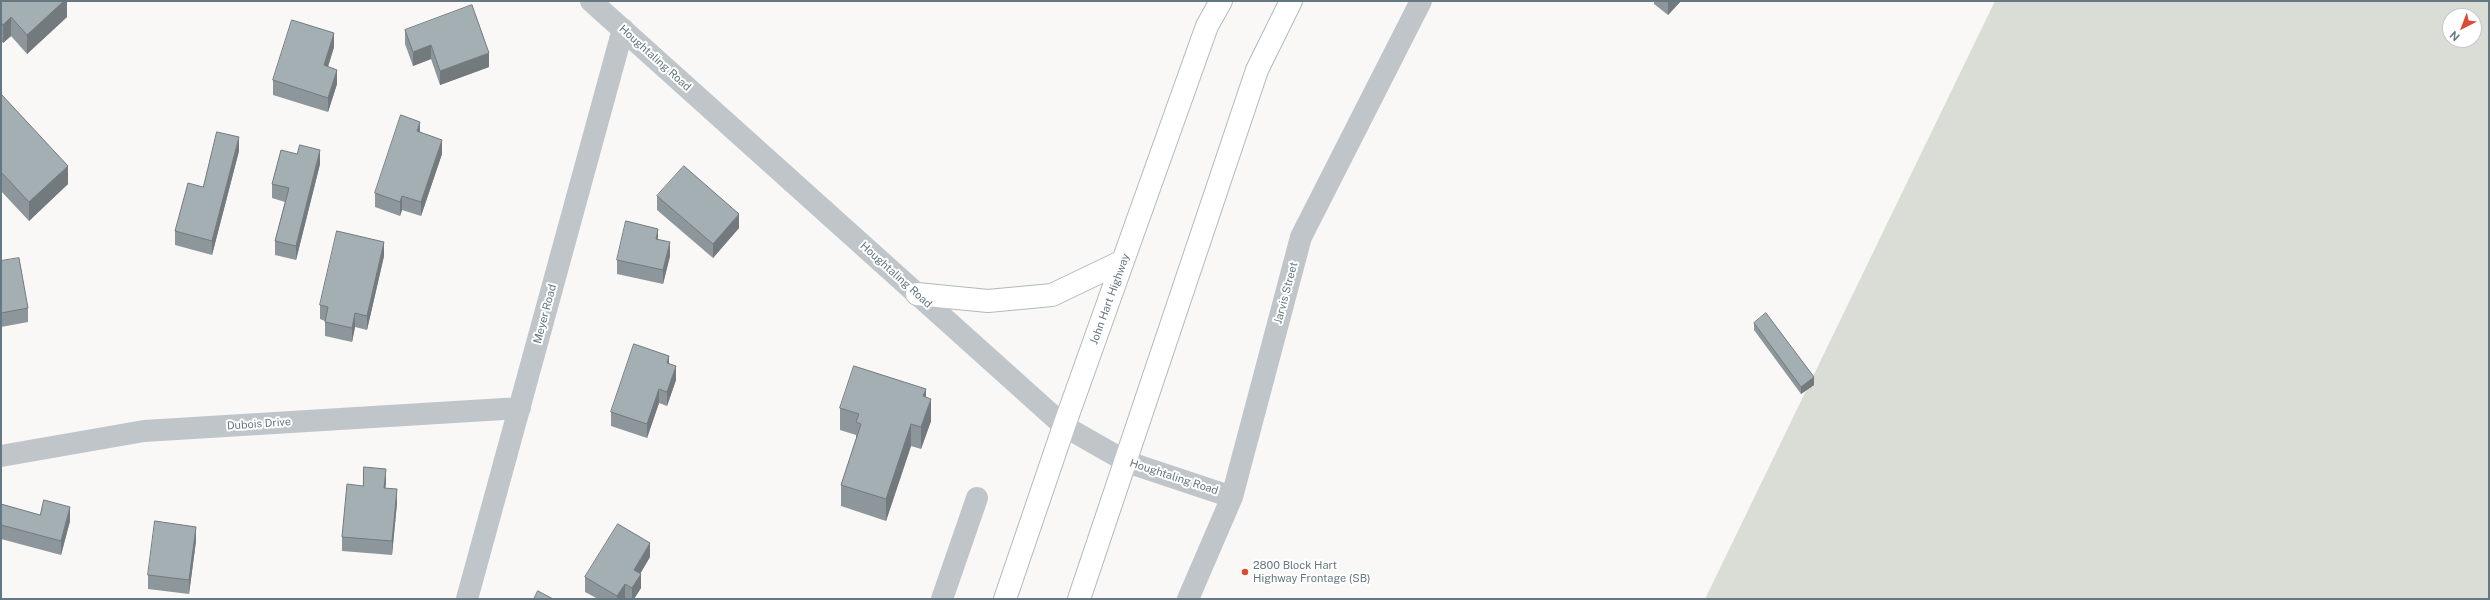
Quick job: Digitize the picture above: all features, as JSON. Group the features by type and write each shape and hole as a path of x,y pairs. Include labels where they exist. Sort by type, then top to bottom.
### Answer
{"highway":[{"name":"John Hart Highway","path":"1006,599 1064,426 1123,261 1208,26 1221,1"},
{"path":"1079,599 1127,462 1257,70 1291,1"},
{"path":"917,294 988,301 1052,295 1123,261"}],"street":[{"name":"Houghtaling Road","path":"591,1 1064,426 1127,462 1232,497"},
{"name":"Jarvis Street","path":"1188,599 1232,497 1301,237 1421,1"},
{"name":"Meyer Road","path":"467,599 623,29"},
{"name":"Dubois Drive","path":"1,456 144,431 520,408"},
{"path":"942,599 976,498"}],"shaded area":[{"path":"1995,1 2489,1 2489,599 1705,599"}],"building":[{"path":"1,1 64,1 27,35 11,17 3,25 1,22"},
{"path":"472,5 489,53 440,71 431,45 413,52 405,30"},
{"path":"292,20 334,33 324,65 337,70 328,98 273,80"},
{"path":"1,94 68,166 29,202 1,172"},
{"path":"401,115 420,122 417,131 442,140 421,202 402,196 400,202 375,193"},
{"path":"217,132 239,137 212,241 175,231 188,183 203,187"},
{"path":"300,145 320,150 296,246 275,241 289,188 272,184 281,150 297,154"},
{"path":"684,166 739,214 713,244 657,196"},
{"path":"626,221 658,229 656,239 670,242 663,270 617,260"},
{"path":"337,231 384,242 367,316 355,313 352,328 325,322 328,307 320,305"},
{"path":"19,258 28,308 1,313 1,261"},
{"path":"1766,313 1814,377 1801,387 1754,323"},
{"path":"634,344 669,356 667,363 676,366 667,392 659,389 647,424 611,412"},
{"path":"854,366 926,389 923,396 931,399 921,427 911,424 886,499 841,485 861,424 856,422 859,414 840,408"},
{"path":"364,467 386,469 384,488 397,489 392,541 342,537 347,484 363,486"},
{"path":"44,500 70,507 61,541 1,525 1,504 40,515"},
{"path":"155,521 196,527 189,580 148,575"},
{"path":"618,524 650,543 634,570 641,574 632,588 625,584 617,596 585,577"},
{"path":"538,591 553,599 534,599"}],"place":[{"name":"2800 Block Hart Highway Frontage (SB)","path":"1245,572"}]}
